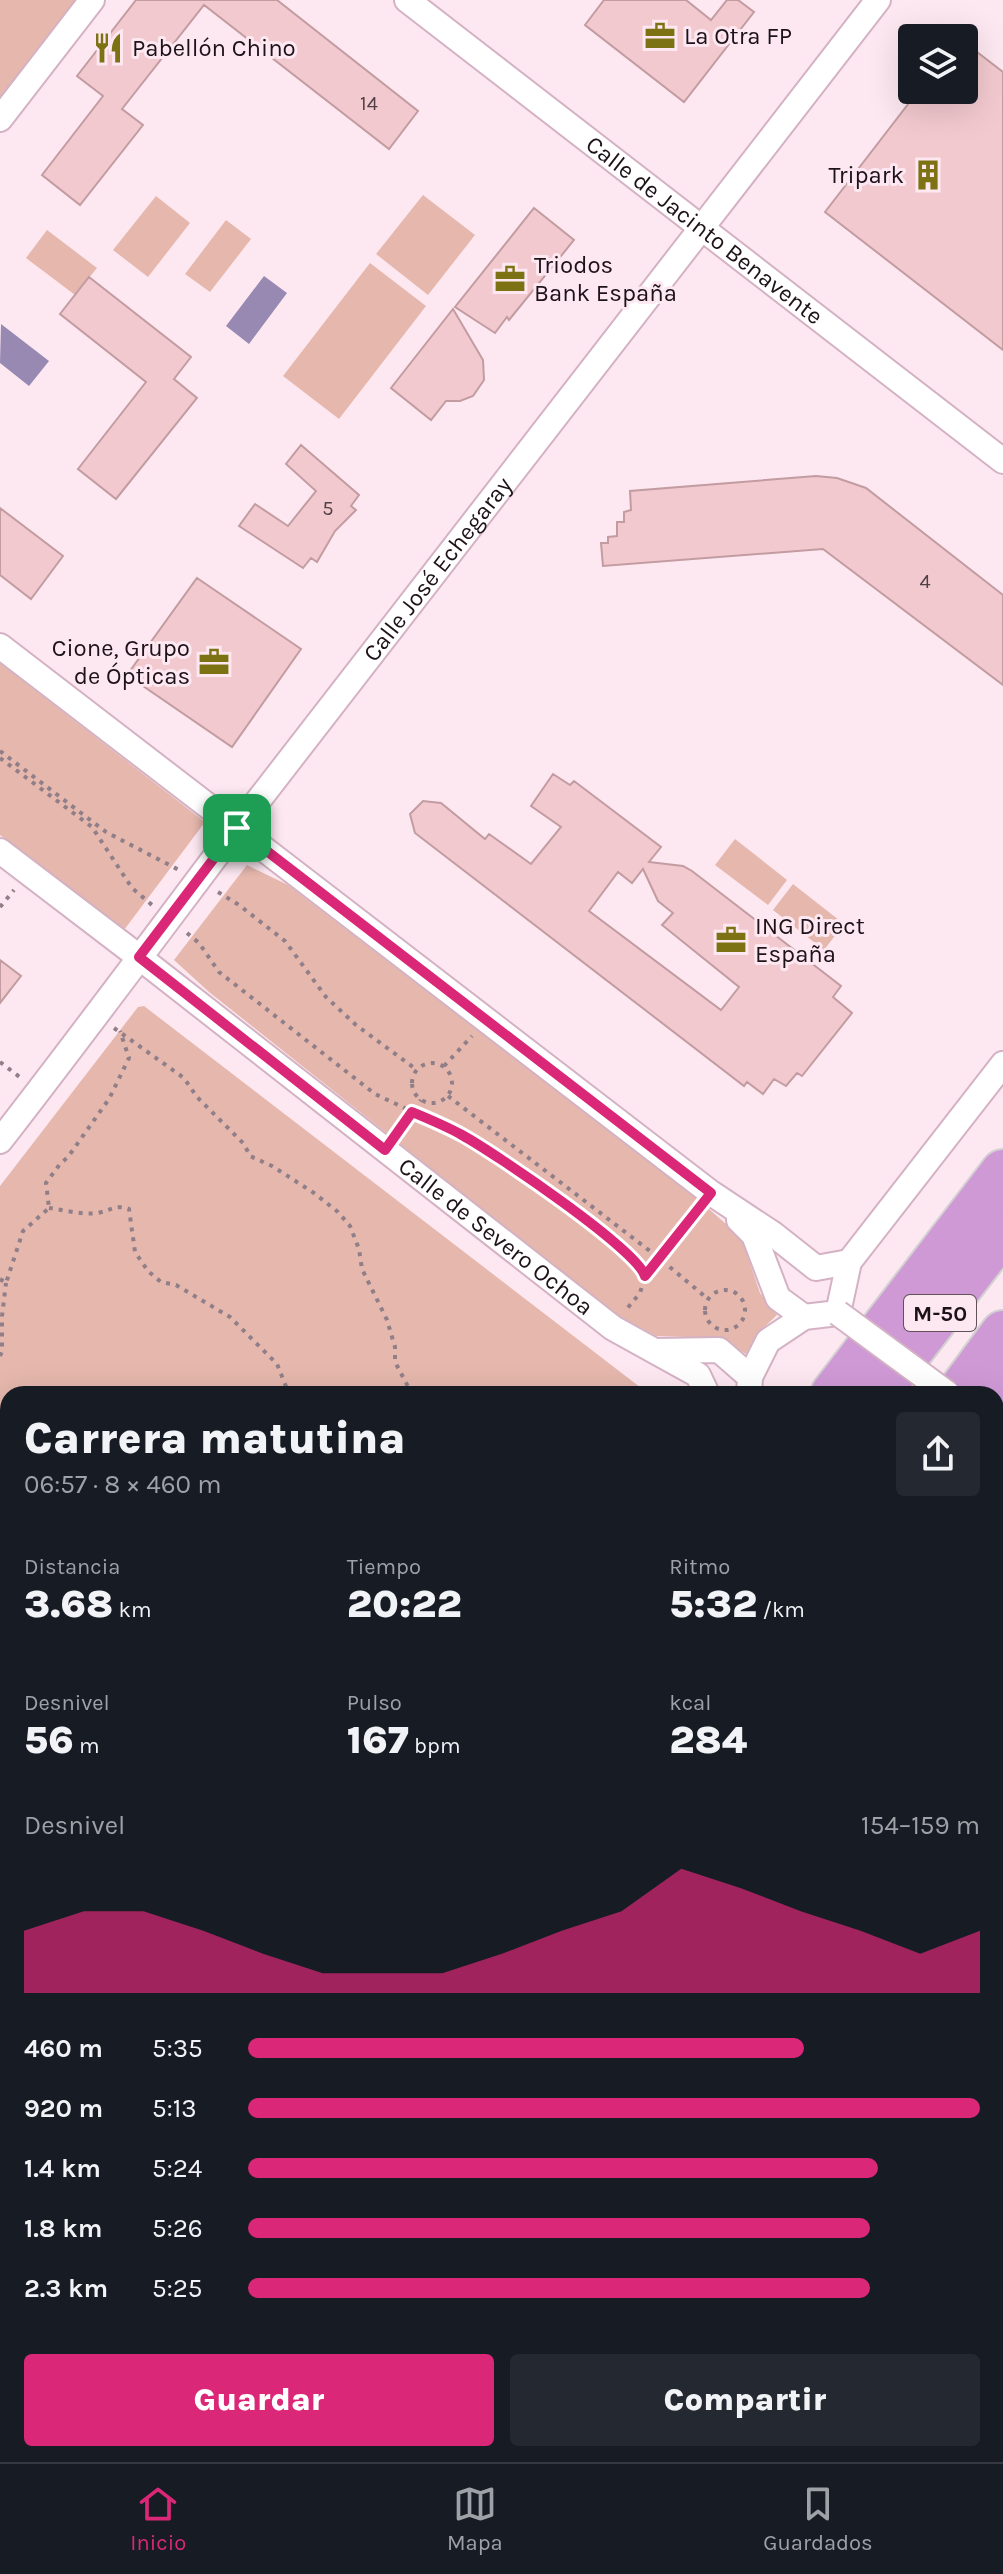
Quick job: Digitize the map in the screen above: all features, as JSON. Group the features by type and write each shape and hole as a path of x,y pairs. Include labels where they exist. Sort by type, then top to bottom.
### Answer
{"highway":[{"path":"953,1237 1003,1162"},
{"path":"839,1386 1003,1172"},
{"name":"M-50","path":"883,1386 1003,1231"},
{"name":"M-50","path":"964,1386 1003,1333"}],"street":[{"path":"0,119 92,0"},
{"name":"Calle de Jacinto Benavente","path":"407,0 1003,461"},
{"name":"Calle José Echegaray","path":"0,1141 95,1020 237,828 878,0"},
{"path":"0,646 711,1193 773,1234 816,1268 849,1262"},
{"name":"Calle de Severo Ochoa","path":"0,851 613,1328 698,1375 703,1386"},
{"path":"838,1313 849,1262 1003,1064"},
{"path":"711,1193 754,1235 778,1298 804,1317"},
{"path":"653,1351 719,1350 750,1386 768,1341 804,1317 838,1313 937,1386"}],"path":[{"path":"0,751 106,832 239,905 285,941 326,997 356,1025 417,1070"},
{"path":"0,758 92,827 132,888 199,943 219,972 259,1005 375,1094 464,1136 570,1208 617,1243 645,1276"},
{"path":"95,1020 120,1031 184,1078 197,1097 244,1144 250,1156 314,1193 350,1226 359,1249 362,1269 387,1320 395,1347 395,1362 408,1386"},
{"path":"444,1066 487,1020"},
{"path":"49,1208 46,1183 109,1099 129,1058 120,1031"},
{"path":"425,1064 444,1066 451,1074 453,1086 448,1096 440,1102 421,1100 414,1091 412,1080 417,1070 425,1064"},
{"path":"448,1096 708,1299"},
{"path":"385,1150 421,1100"},
{"path":"613,1328 640,1293 645,1276 711,1193"},
{"path":"49,1208 79,1213 97,1213 118,1205 129,1209 135,1252 148,1271 161,1282 176,1285 230,1317 277,1364 286,1386"},
{"path":"0,1356 6,1283 23,1231 49,1208"},
{"path":"0,1279 6,1283"},
{"path":"726,1289 736,1293 743,1301 745,1311 742,1321 724,1330 714,1326 707,1319 705,1309 708,1299 726,1289"}],"shaded area":[{"path":"0,0 75,0 0,97"},
{"path":"423,195 475,235 428,295 376,254"},
{"path":"156,196 190,223 148,277 113,250"},
{"path":"226,220 251,239 210,292 185,274"},
{"path":"47,230 97,268 75,295 26,258"},
{"path":"370,263 426,306 339,419 283,376"},
{"path":"264,276 287,293 249,344 226,326"},
{"path":"1,324 49,361 29,386 0,363"},
{"path":"0,663 205,822 124,930 0,835"},
{"path":"735,839 787,880 768,905 715,865"},
{"path":"247,865 288,885 695,1197 741,1237 760,1293 777,1315 759,1332 746,1354 718,1338 656,1336 612,1312 209,992 174,960"},
{"path":"793,884 844,924 824,950 773,910"},
{"path":"144,1006 639,1386 0,1386 0,1186 138,1007"}],"building":[{"path":"136,0 277,0 418,111 389,149 204,5 122,109 143,125 80,205 42,175 103,96 77,76"},
{"path":"604,0 686,0 711,20 727,0 738,0 754,12 684,102 585,25"},
{"name":"Tripark","path":"978,53 1003,72 1003,350 825,212 908,104 978,104"},
{"path":"534,208 574,240 495,333 455,307"},
{"path":"89,277 191,357 174,379 197,398 116,499 78,469 146,382 60,314"},
{"path":"453,309 483,360 484,380 473,396 460,401 446,401 431,420 391,388"},
{"path":"301,445 359,495 351,506 356,510 335,531 317,562 311,558 303,568 239,526 255,504 288,526 316,491 286,464"},
{"path":"816,476 837,478 866,488 1003,595 1003,685 823,549 603,566 601,543 608,543 608,537 617,536 617,522 624,522 624,512 631,510 630,491"},
{"path":"0,508 63,556 31,599 0,575"},
{"name":"Cione, Grupo de Ópticas","path":"197,578 301,649 232,747 127,675"},
{"name":"ING Direct España","path":"553,774 570,785 574,781 661,847 649,862 683,866 692,871 841,986 833,997 852,1013 802,1076 797,1073 786,1086 774,1079 763,1094 747,1082 744,1086 415,833 410,814 423,801 441,803 485,839 489,834 531,864 561,827 531,806","holes":["643,869 658,901 673,913 662,925 739,987 721,1010 589,911 618,872 632,883"]},
{"path":"0,960 21,976 0,1003"}],"place":[{"name":"La Otra FP","path":"660,36"},
{"name":"Pabellón Chino","path":"108,48"},
{"name":"Tripark","path":"928,175"},
{"name":"Triodos Bank España","path":"510,279"},
{"name":"Cione, Grupo de Ópticas","path":"214,662"},
{"name":"ING Direct España","path":"731,940"}],"route":[{"path":"237,828 711,1193 645,1276 617,1243 570,1208 464,1136 431,1120 412,1112 385,1150 139,957 237,828"}]}
